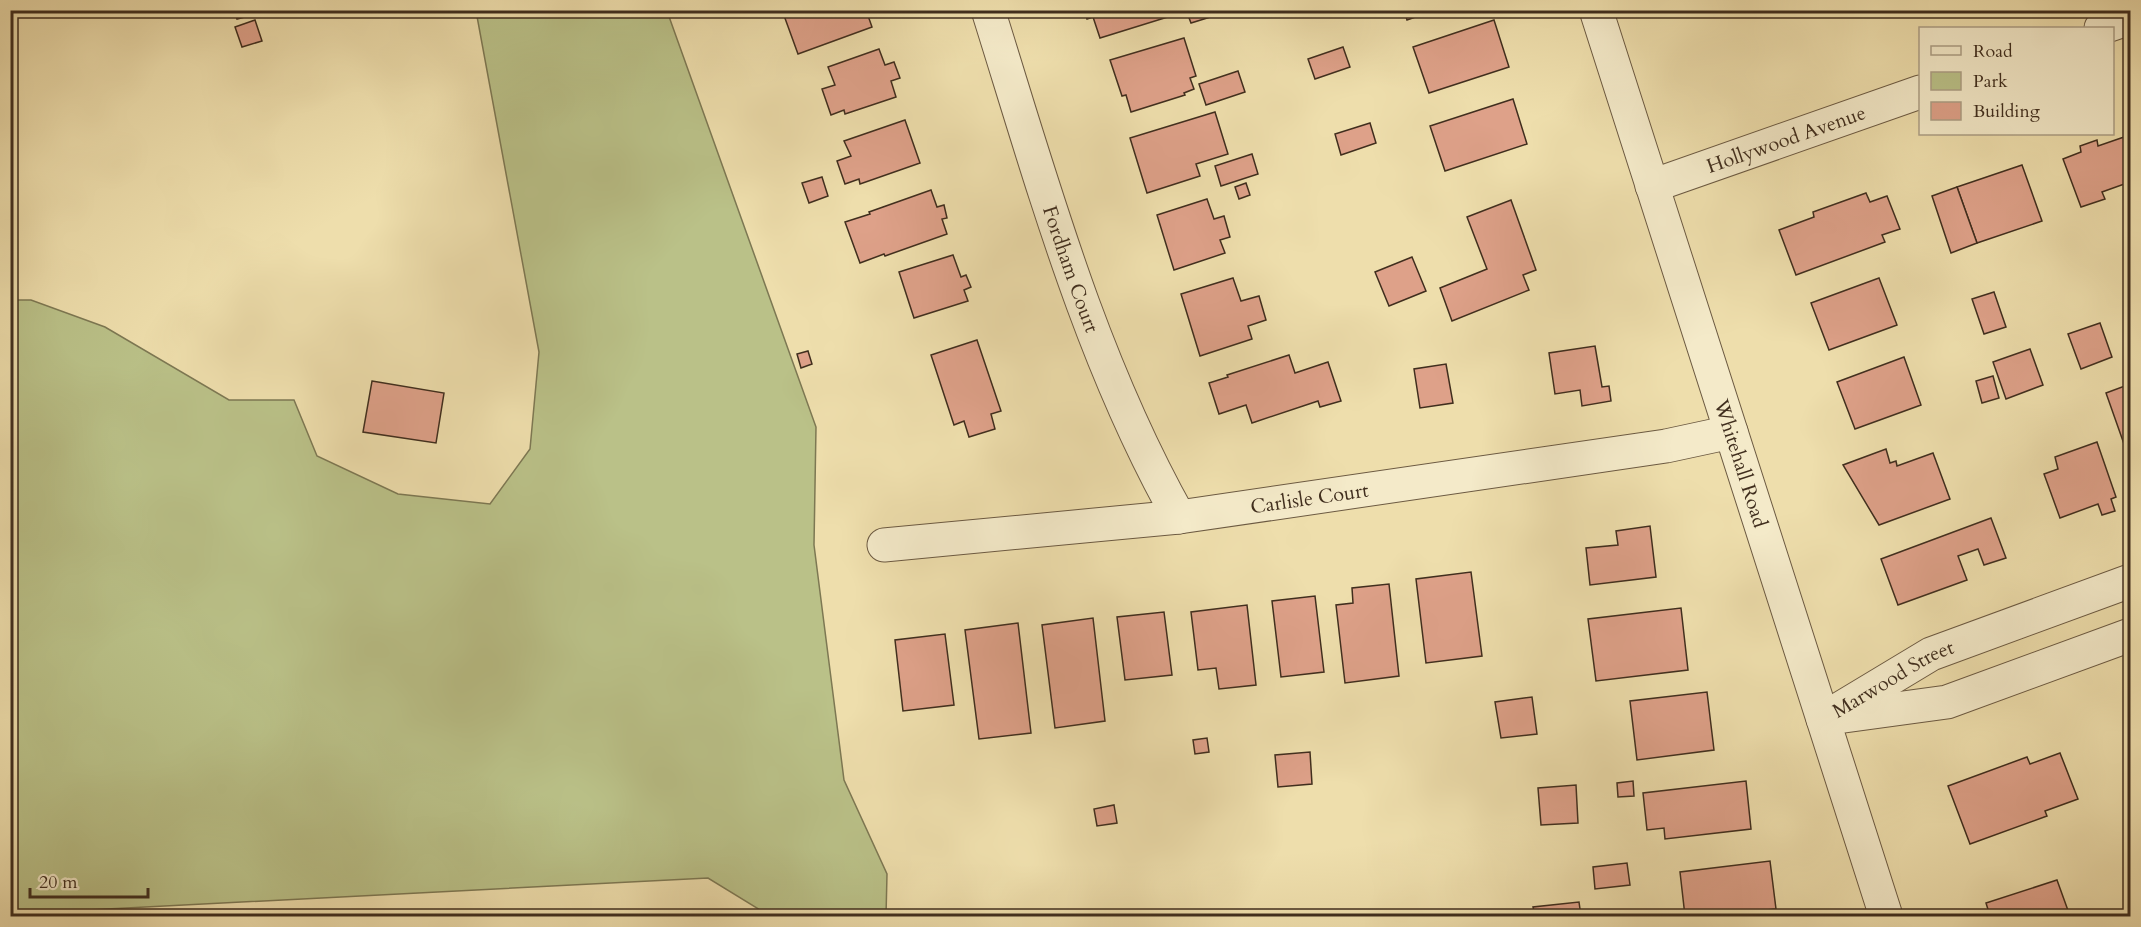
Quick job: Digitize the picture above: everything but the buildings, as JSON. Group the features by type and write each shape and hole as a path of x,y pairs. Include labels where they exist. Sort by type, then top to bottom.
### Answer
{"street":[{"name":"Fordham Court","path":"988,10 1065,254 1111,376 1141,446 1179,517"},
{"name":"Whitehall Road","path":"1596,10 1886,916"},
{"path":"2104,27 2130,18"},
{"name":"Hollywood Avenue","path":"1652,186 1919,92"},
{"name":"Carlisle Court","path":"884,545 1179,517 1666,446 1731,432"},
{"name":"Marwood Street","path":"1823,719 1930,654 2130,582"},
{"name":"Marwood Street","path":"1823,719 1947,702 2130,635"}],"green space":[{"path":"476,11 667,11 816,427 814,545 844,780 887,874 886,916 770,916 708,878 11,914 11,300 31,300 105,327 229,400 294,400 317,456 398,494 490,504 530,449 539,352"}]}
